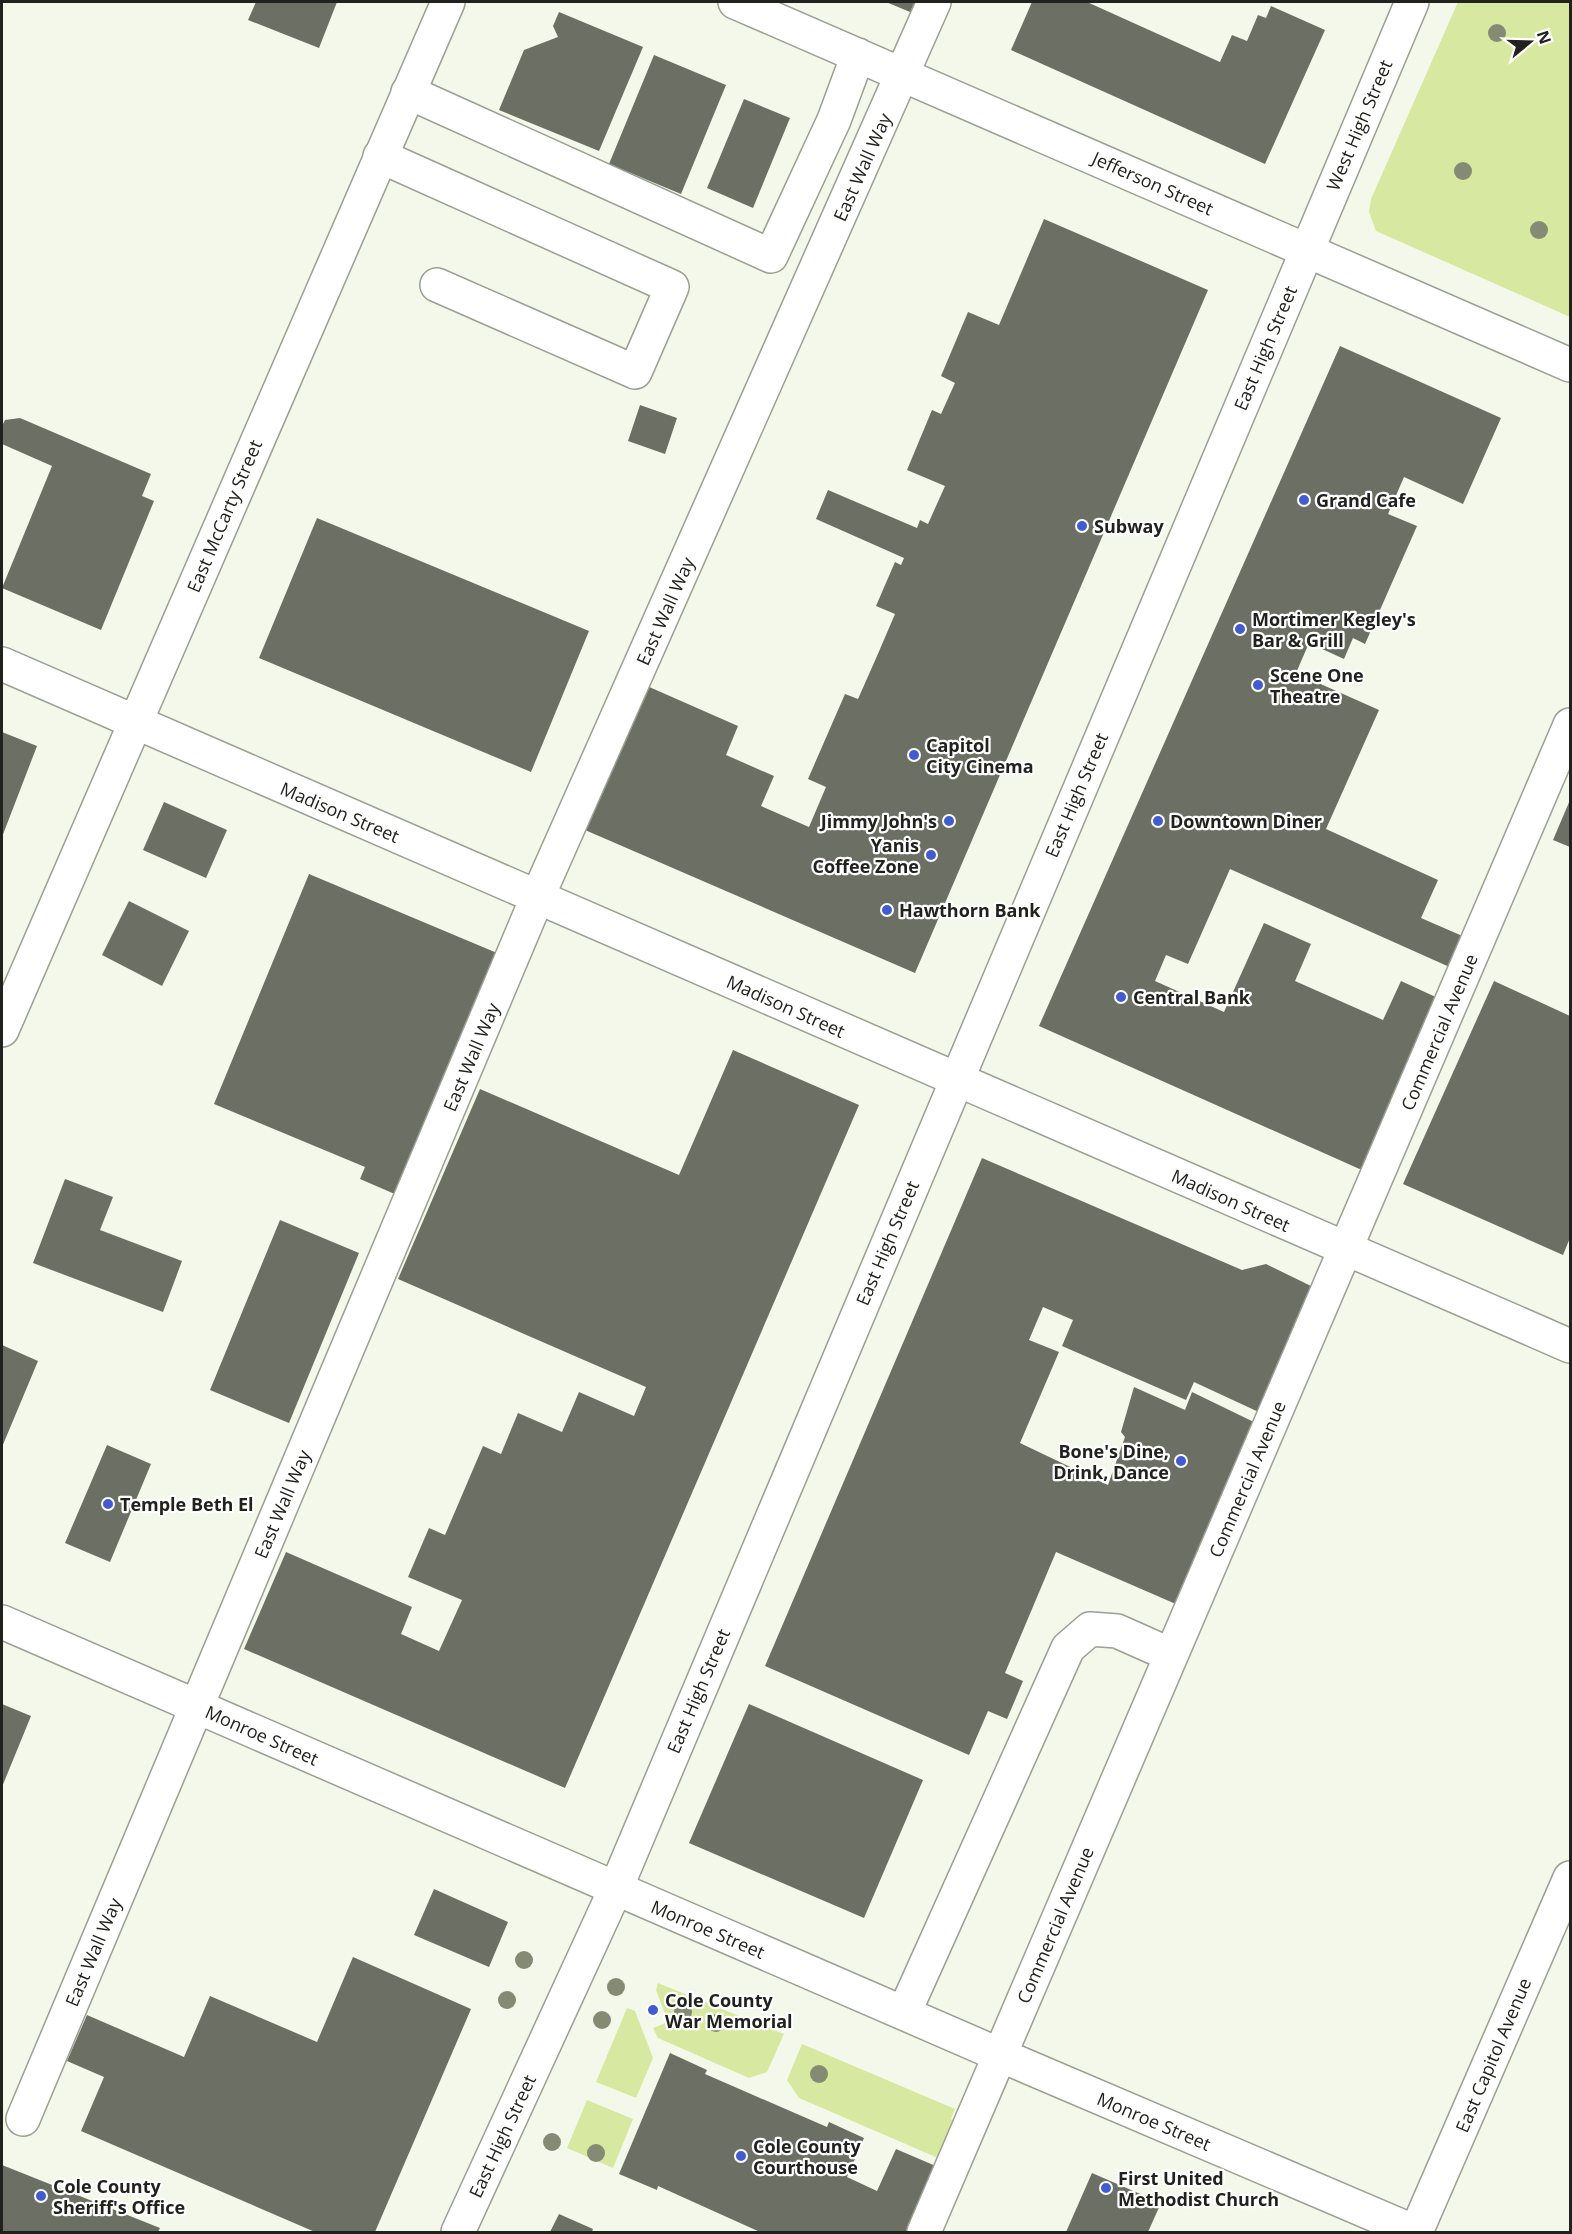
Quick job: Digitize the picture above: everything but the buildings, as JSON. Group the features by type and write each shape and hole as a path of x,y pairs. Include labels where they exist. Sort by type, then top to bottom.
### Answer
{"main road":[{"name":"East McCarty Street","path":"2,1030 448,2"},
{"name":"Jefferson Street","path":"735,2 1570,365"},
{"name":"East Wall Way","path":"23,2118 537,898 934,2"},
{"name":"West High Street","path":"1306,249 1412,2"},
{"path":"408,92 771,256 834,120 858,56"},
{"path":"380,156 672,287 635,372 437,285"},
{"name":"East High Street","path":"458,2232 616,1888 1306,249"},
{"name":"Madison Street","path":"2,664 1570,1346"},
{"name":"Commercial Avenue","path":"924,2232 1570,725"},
{"name":"Monroe Street","path":"2,1622 1000,2055 1416,2232"},
{"path":"904,2013 1068,1648 1090,1629 1117,1631 1172,1655"},
{"name":"East Capitol Avenue","path":"1416,2232 1570,1878"}],"green space":[{"path":"1458,2 1570,2 1570,317 1376,231 1369,212 1371,199"},
{"path":"658,1983 784,2034 767,2072 749,2078 658,2038 653,2028 668,2022 656,1990"},
{"path":"627,2008 635,2011 653,2058 636,2098 596,2082"},
{"path":"802,2044 955,2109 951,2119 961,2124 945,2161 799,2098 787,2080"},
{"path":"587,2100 633,2119 613,2168 567,2148"}],"place":[{"name":"Grand Cafe","path":"1304,500"},
{"name":"Subway","path":"1082,526"},
{"name":"Mortimer Kegley's Bar & Grill","path":"1240,629"},
{"name":"Scene One Theatre","path":"1258,685"},
{"name":"Capitol City Cinema","path":"914,755"},
{"name":"Jimmy John's","path":"949,821"},
{"name":"Downtown Diner","path":"1158,821"},
{"name":"Yanis Coffee Zone","path":"931,855"},
{"name":"Hawthorn Bank","path":"887,910"},
{"name":"Central Bank","path":"1121,997"},
{"name":"Bone's Dine, Drink, Dance","path":"1181,1461"},
{"name":"Temple Beth El","path":"108,1504"},
{"name":"Cole County War Memorial","path":"653,2010"},
{"name":"Cole County Courthouse","path":"741,2156"},
{"name":"First United Methodist Church","path":"1106,2188"},
{"name":"Cole County Sheriff's Office","path":"41,2196"}]}
